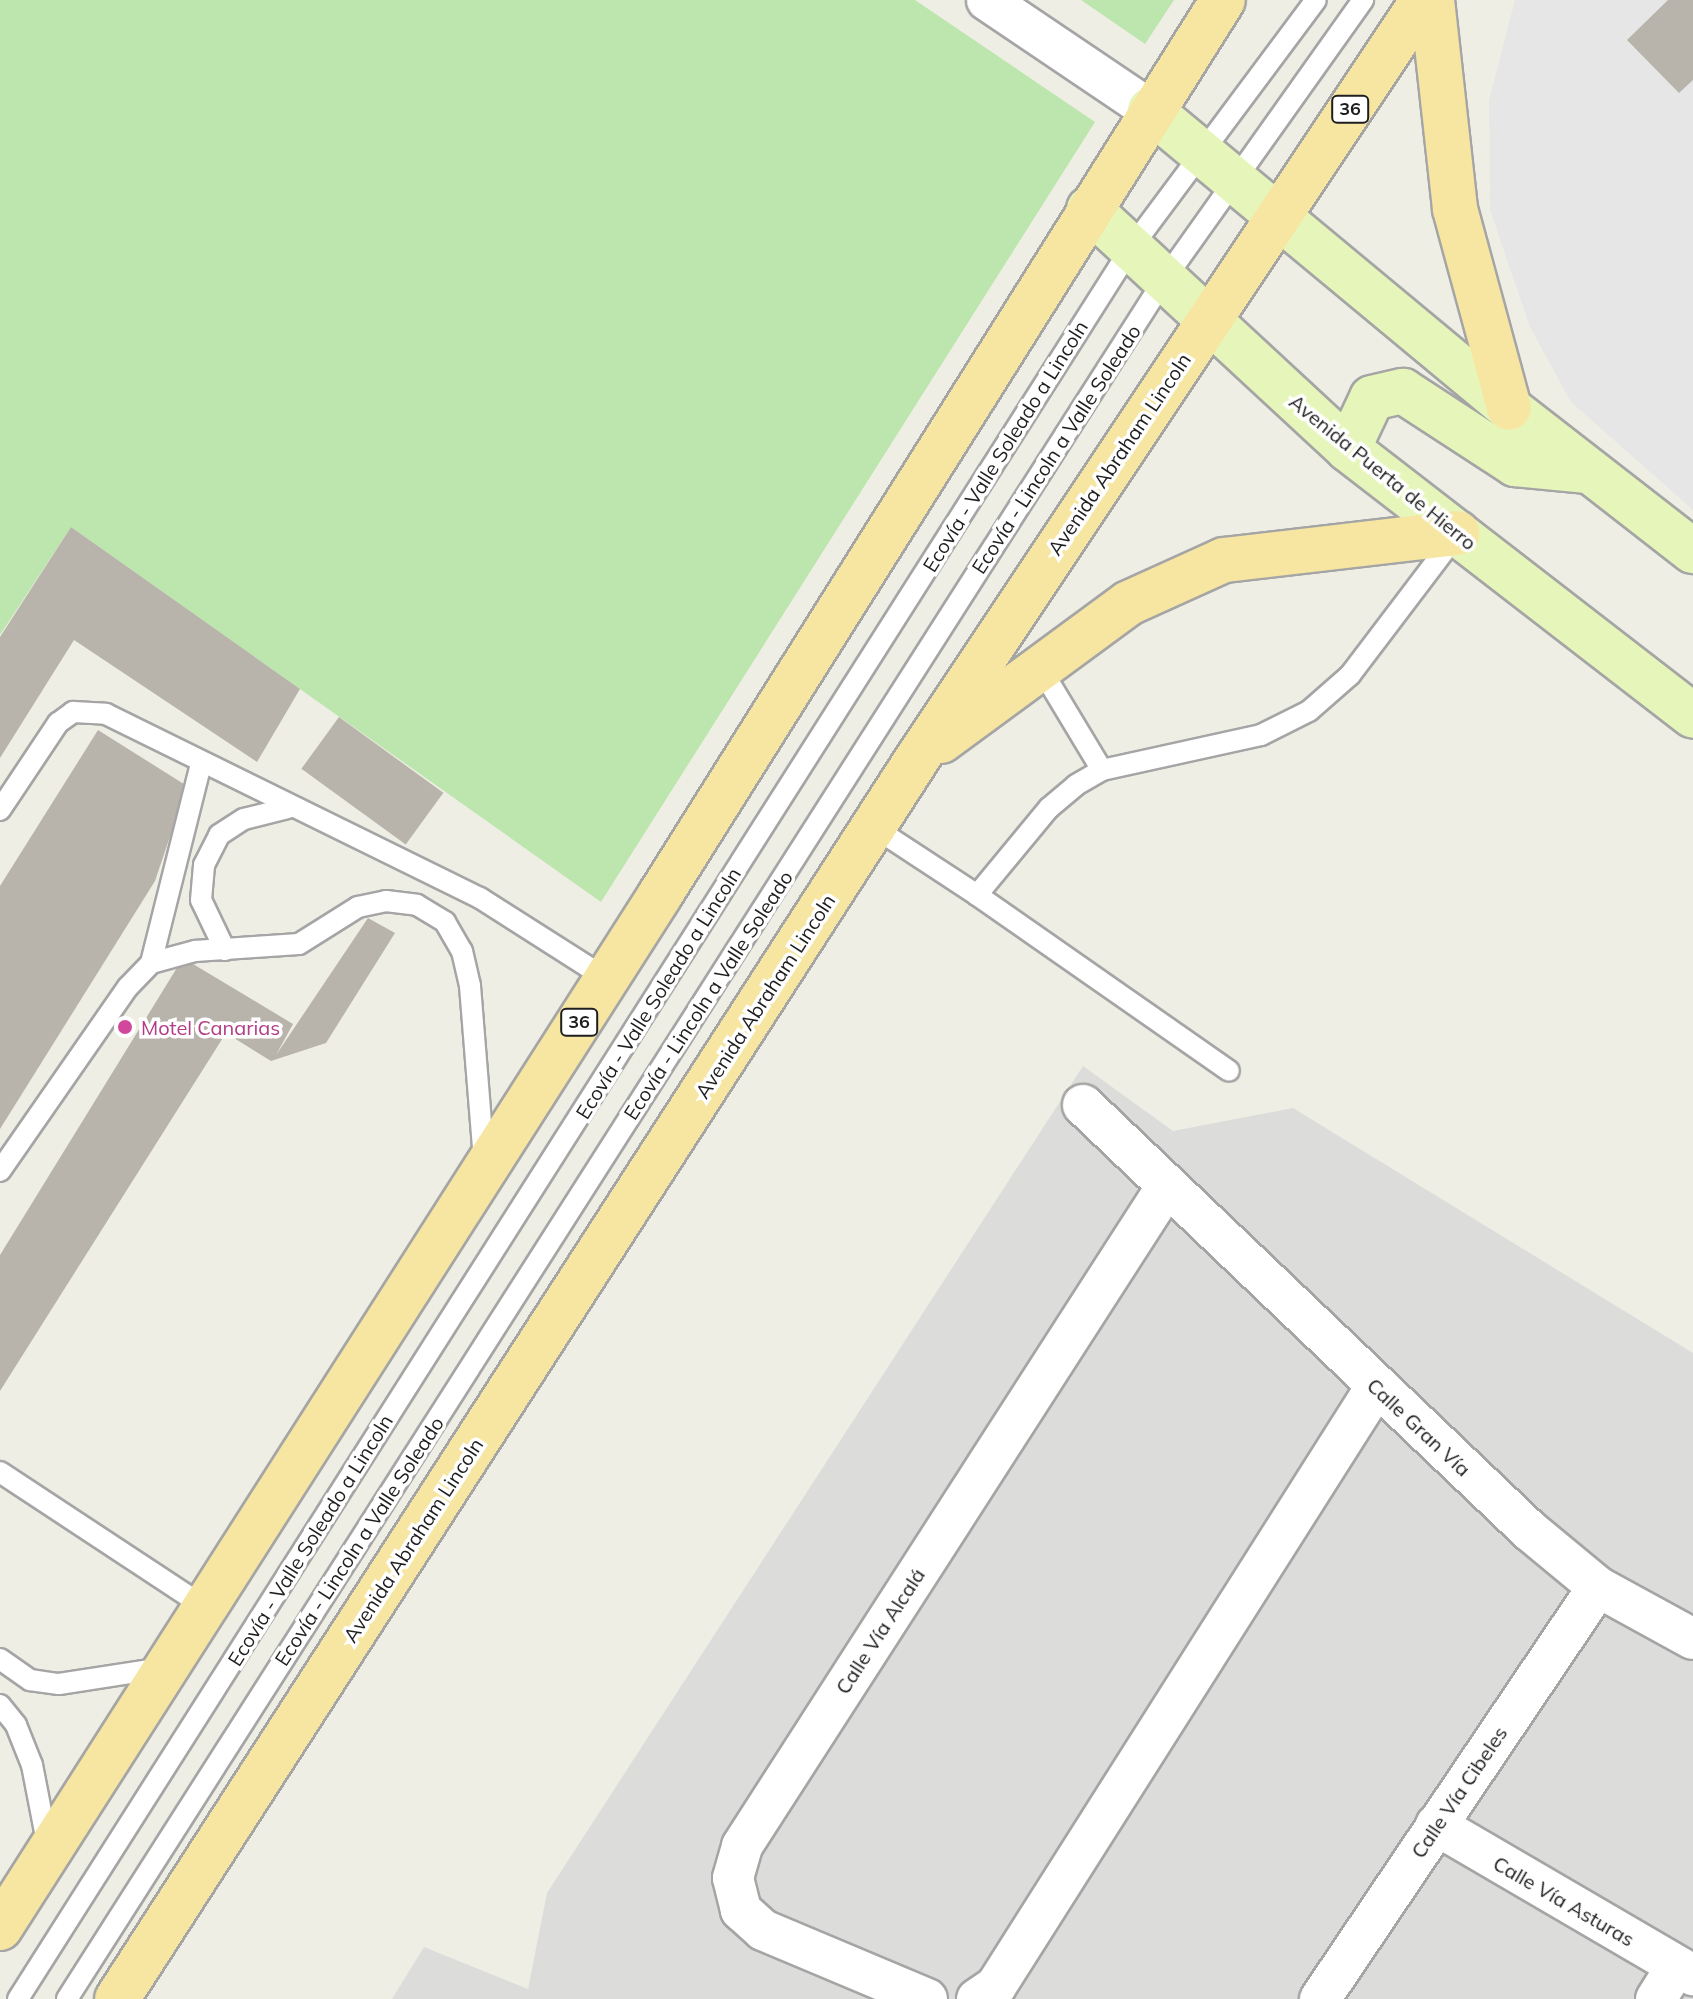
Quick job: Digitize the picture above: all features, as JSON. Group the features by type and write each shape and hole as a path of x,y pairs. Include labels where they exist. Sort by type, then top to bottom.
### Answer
{"main road":[{"name":"36","path":"0,1928 607,979 1150,110 1223,0"},
{"name":"Avenida Abraham Lincoln","path":"117,1999 917,759 1423,0"},
{"path":"1432,0 1455,209 1509,408"},
{"path":"917,759 1129,603 1224,560 1457,533"}],"street":[{"path":"987,0 1150,110 1509,408 1693,551"},
{"name":"Avenida Puerta de Hierro","path":"1089,209 1207,323 1348,449 1688,711"},
{"path":"1348,449 1372,398 1403,391 1515,464 1588,471"},
{"name":"Calle Gran Vía","path":"1083,1105 1376,1387 1598,1587 1693,1639"},
{"name":"Calle Vía Alcalá","path":"927,1999 763,1930 741,1910 733,1878 742,1846 1167,1186"},
{"path":"977,1999 996,1986 1376,1387"},
{"name":"Calle Vía Cibeles","path":"1320,1999 1598,1587"},
{"name":"Calle Vía Asturas","path":"1436,1825 1675,1980"}],"lane":[{"name":"Ecovía - Valle Soleado a Lincoln","path":"18,1999 1131,248 1201,150 1316,0"},
{"name":"Ecovía - Lincoln a Valle Soleado","path":"67,1999 1164,280 1363,0"},
{"path":"977,895 1049,808 1102,770 1261,735 1309,711 1350,675 1457,533"},
{"path":"1041,669 1102,770"},
{"path":"0,810 58,723 73,712 106,714 288,808 480,898 607,979"},
{"path":"151,963 201,764"},
{"path":"225,950 201,900 204,865 219,835 244,819 288,808"},
{"path":"875,828 977,895 1229,1071"},
{"path":"0,1171 128,987 151,963 171,955 299,944 358,907 386,901 417,905 445,922 462,951 470,986 484,1170"},
{"path":"0,1472 205,1607"},
{"path":"0,1659 30,1680 59,1684 166,1667"},
{"path":"0,1705 16,1725 32,1765 49,1851"}],"shaded area":[{"path":"1515,0 1693,0 1693,510 1571,402 1529,325 1490,209 1489,100"},
{"path":"1083,1066 1173,1131 1293,1108 1693,1353 1693,1999 392,1999 424,1947 528,1989 547,1893"}],"green space":[{"path":"0,0 915,0 1095,122 601,902 71,527 0,635"},
{"path":"1081,0 1174,0 1145,44"}],"building":[{"path":"1668,0 1693,0 1693,80 1679,93 1627,40"},
{"path":"71,527 300,689 257,762 74,640 0,758 0,637"},
{"path":"339,717 443,793 406,845 301,769"},
{"path":"98,730 187,786 155,881 0,1129 0,886"},
{"path":"368,918 395,933 326,1043 271,1061 226,1033 0,1391 0,1255 183,958 293,1024 276,1055"}],"place":[{"name":"Motel Canarias","path":"125,1027"}]}
